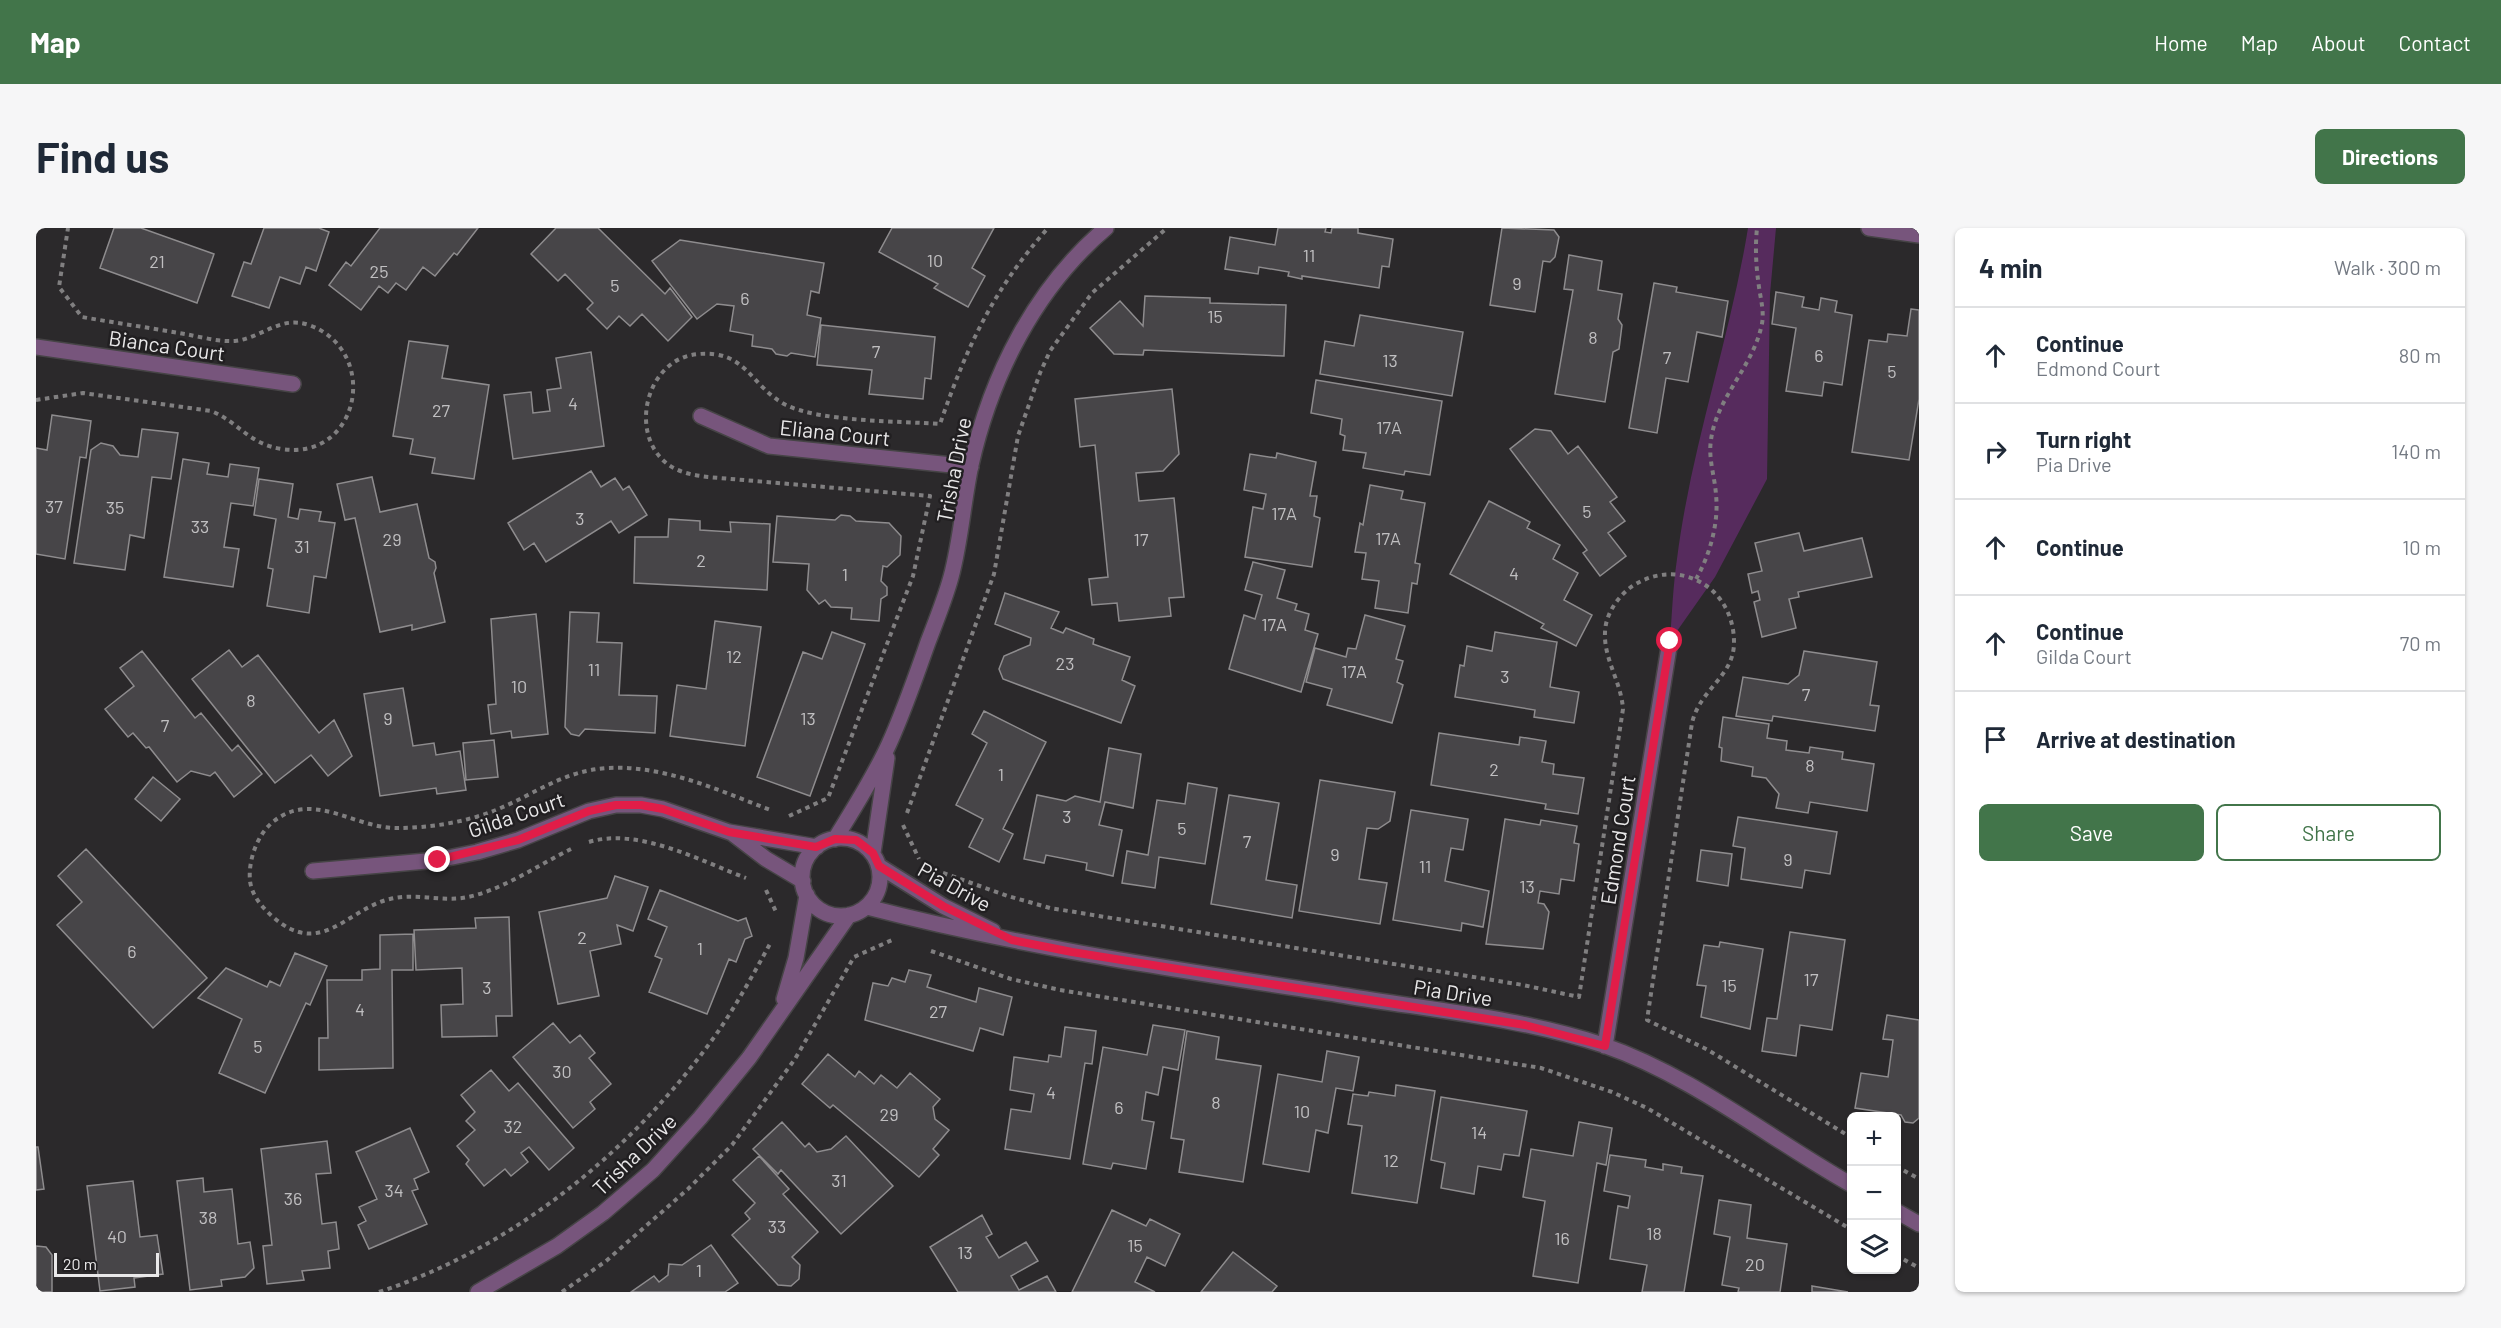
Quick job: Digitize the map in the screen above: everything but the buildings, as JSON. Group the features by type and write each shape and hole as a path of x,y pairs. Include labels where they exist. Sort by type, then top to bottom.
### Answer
{"street":[{"name":"Trisha Drive","path":"835,839 862,796 907,703 950,581 960,544 971,467 982,422 1001,371 1018,336 1047,293 1095,237 1106,228"},
{"path":"1869,228 1919,236"},
{"name":"Bianca Court","path":"36,347 293,384"},
{"name":"Eliana Court","path":"701,416 769,446 971,467"},
{"name":"Edmond Court","path":"1605,1046 1670,641"},
{"name":"Trisha Drive","path":"876,860 888,746"},
{"name":"Gilda Court","path":"312,871 438,860 477,852 518,840 589,811 616,805 641,805 663,809 729,832 816,847"},
{"name":"Gilda Court","path":"729,832 805,888"},
{"path":"835,839 856,840 876,860 879,888 867,907 849,915 836,915 824,912 814,905 805,888 804,868 808,856 816,847 835,839"},
{"name":"Pia Drive","path":"876,860 943,906 1012,940"},
{"name":"Trisha Drive","path":"782,1008 796,958 805,888"},
{"name":"Pia Drive","path":"867,907 937,925 1084,954 1525,1025 1605,1046 1689,1085 1847,1183"},
{"name":"Trisha Drive","path":"478,1292 503,1287 603,1213 653,1170 700,1118 749,1058 849,915"},
{"path":"1901,1214 1919,1224"}],"path":[{"path":"940,424 955,382 988,309 1004,284 1048,228"},
{"path":"921,864 903,825 994,574 1018,436 1040,373 1050,351 1092,292 1167,228"},
{"path":"1695,579 1712,538 1716,513 1716,494 1711,471 1711,441 1718,413 1754,352 1762,325 1763,305 1755,249 1757,228"},
{"path":"787,816 828,798 913,576 930,496"},
{"path":"941,872 1050,908 1523,985 1579,998 1623,709 1618,681 1605,644 1606,621 1611,610 1625,592 1653,576 1681,574 1695,579 1721,601 1731,622 1734,645 1727,668 1705,693 1692,723 1647,1020 1708,1050 1847,1136"},
{"path":"764,884 781,924"},
{"path":"379,1292 447,1264 501,1236 557,1199 599,1164 642,1124 716,1035 776,934"},
{"path":"562,1292 606,1261 688,1189 732,1145 795,1059 854,957 895,939"},
{"path":"924,949 1011,979 1060,990 1541,1068 1612,1092 1647,1108 1847,1228"},
{"path":"1901,1169 1919,1179"},
{"path":"1901,1258 1919,1268"}],"shaded area":[{"path":"1748,228 1776,228 1770,294 1767,479 1715,577 1670,641 1674,579 1683,517"}],"route":[{"path":"438,860 518,840 589,811 616,805 641,805 663,809 729,832 816,847 835,839 856,840 873,853 879,866 943,906 1012,940 1072,952 1525,1025 1605,1046 1670,641"}]}
